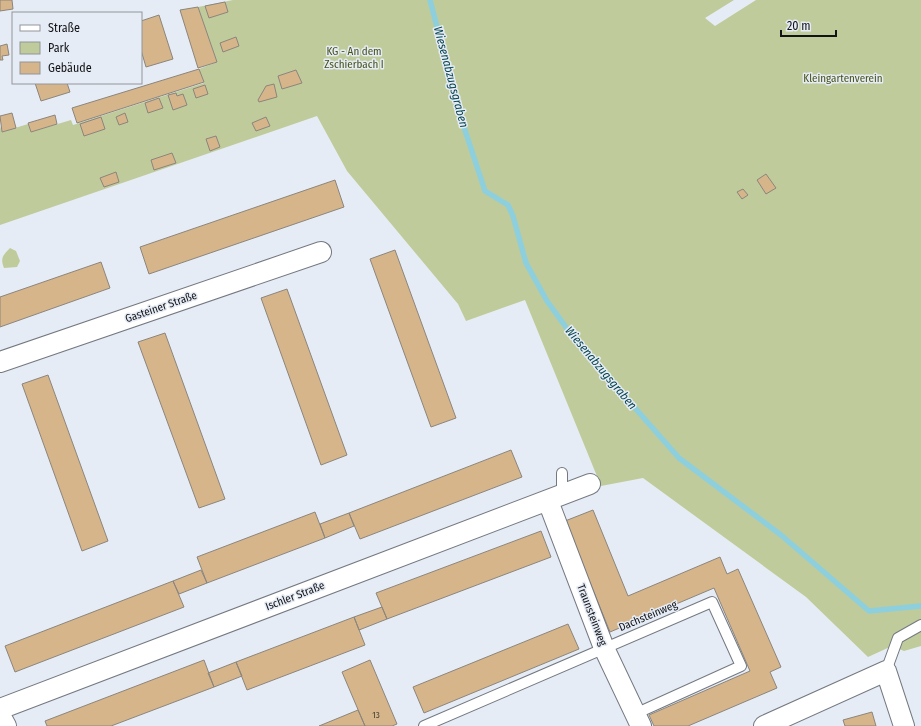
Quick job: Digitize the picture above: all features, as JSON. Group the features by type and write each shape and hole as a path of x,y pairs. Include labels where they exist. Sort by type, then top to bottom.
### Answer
{"street":[{"name":"Gasteiner Straße","path":"0,362 321,252"},
{"name":"Ischler Straße","path":"0,709 347,575 590,484"},
{"name":"Traunsteinweg","path":"555,498 604,648 638,720"},
{"path":"764,726 886,671 904,726"},
{"path":"0,715 6,726"}],"lane":[{"path":"555,498 562,473"},
{"name":"Dachsteinweg","path":"424,726 712,602 741,666 638,720"},
{"path":"886,671 898,638 921,625"}],"green space":[{"path":"233,0 734,0 705,18 715,26 756,0 921,0 921,646 904,651 892,646 868,657 806,597 643,478 601,486 525,300 466,321 458,304 347,171 317,116 0,225 0,126 2,132 28,124 31,132 71,120 73,125 204,83 199,69 217,62 198,7"},
{"path":"10,248 16,251 20,261 17,267 4,268 2,262 3,257"}],"building":[{"path":"0,0 12,0 13,9 0,11"},
{"path":"225,2 228,12 209,18 205,6"},
{"path":"198,7 217,62 198,68 180,10"},
{"path":"159,15 173,59 146,67 142,53 142,21"},
{"path":"236,37 239,46 223,52 220,43"},
{"path":"7,44 9,55 2,56 3,60 0,60 0,46"},
{"path":"199,69 204,82 77,123 72,108"},
{"path":"296,70 302,83 282,89 278,76"},
{"path":"35,84 67,84 70,92 41,101"},
{"path":"274,84 277,97 259,102 258,100 266,86"},
{"path":"205,85 208,94 196,98 193,89"},
{"path":"176,93 177,96 183,94 187,105 173,110 168,95"},
{"path":"159,98 163,108 148,113 145,103"},
{"path":"12,113 16,128 2,132 0,116"},
{"path":"125,113 128,122 119,125 116,117"},
{"path":"55,115 57,124 31,132 28,123"},
{"path":"101,117 105,129 84,136 80,124"},
{"path":"266,117 270,126 256,131 252,123"},
{"path":"216,136 220,147 210,151 206,139"},
{"path":"172,153 176,163 154,170 151,160"},
{"path":"116,172 119,182 104,187 100,178"},
{"path":"766,174 776,188 766,194 757,180"},
{"path":"335,180 344,207 149,274 140,247"},
{"path":"743,189 748,195 742,199 737,192"},
{"path":"395,250 456,418 431,427 370,259"},
{"path":"101,262 110,288 0,327 0,297"},
{"path":"287,289 347,455 321,465 261,298"},
{"path":"165,333 225,499 199,508 138,342"},
{"path":"48,375 108,541 82,551 22,384"},
{"path":"511,450 522,477 360,539 349,513"},
{"path":"593,510 628,596 720,557 727,574 738,569 781,667 770,672 777,688 688,726 654,726 649,715 750,671 714,588 610,632 565,521"},
{"path":"315,512 325,538 207,583 197,557"},
{"path":"349,513 354,526 325,538 320,524"},
{"path":"541,531 551,557 387,619 376,593"},
{"path":"201,570 207,583 179,594 173,581"},
{"path":"173,581 184,607 15,672 5,646"},
{"path":"382,607 387,619 359,630 354,617"},
{"path":"354,617 365,645 247,690 236,662"},
{"path":"568,624 579,649 424,713 413,687"},
{"path":"204,660 214,687 111,726 47,726 45,721"},
{"path":"370,660 397,724 392,726 365,726 342,672"},
{"path":"236,662 242,676 214,687 208,673"},
{"path":"358,710 365,726 319,726"},
{"path":"872,712 876,726 845,726 843,720"}],"waterway":[{"name":"Wiesenabzugsgraben","path":"430,0 460,115 485,191 508,205 513,216 526,263 547,301 576,341 679,458 781,535 869,611 921,606"}],"park label":[{"name":"KG - An dem Zschierbach I","path":"354,57"},
{"name":"Kleingartenverein","path":"843,78"}]}
